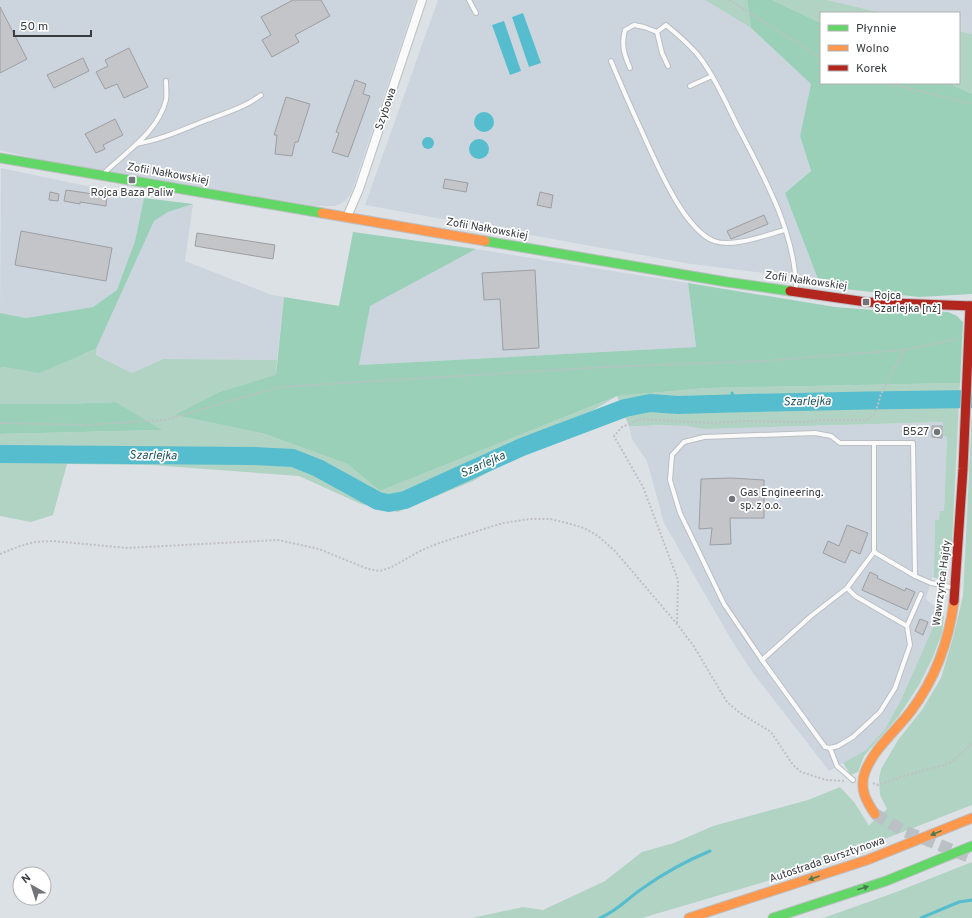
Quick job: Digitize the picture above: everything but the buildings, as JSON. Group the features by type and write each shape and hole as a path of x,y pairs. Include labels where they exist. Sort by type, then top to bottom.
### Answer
{"main road":[{"name":"Zofii Nałkowskiej","path":"0,158 727,282 866,302 969,305"},
{"path":"969,305 969,337"},
{"name":"Wawrzyńca Hajdy","path":"857,780 875,753 911,711 926,688 943,650 950,625 955,588 966,422 969,337"},
{"path":"857,780 861,787 865,801 875,814"},
{"name":"Autostrada Bursztynowa","path":"689,918 867,860 972,818"},
{"path":"773,918 886,881 972,846"}],"street":[{"name":"Szybowa","path":"347,217 359,189 422,0"}],"lane":[{"path":"468,0 476,13"},
{"path":"630,68 625,57 622,41 625,30 634,25 657,32"},
{"path":"657,32 666,25 700,57 712,76 773,197 785,230 796,277 796,292"},
{"path":"657,32 662,53 668,66"},
{"path":"611,61 654,158 674,198 684,214 700,232 713,241 727,243 785,230"},
{"path":"690,86 712,76"},
{"path":"102,175 145,136 158,119 166,99 166,81"},
{"path":"136,144 152,141 226,113 253,101 261,95"},
{"path":"915,576 913,443 840,443 831,436 815,433 704,437 684,442 672,455 670,480 680,513 724,604 824,747 830,748 838,746 853,737 880,712 895,688 910,645 907,626 921,594"},
{"path":"762,660 811,616 847,588 874,552 874,442"},
{"path":"874,552 915,576 931,583 955,588"},
{"path":"847,588 855,596 907,626"},
{"path":"830,748 837,766 857,780"}],"path":[{"path":"729,0 820,57"},
{"path":"891,84 972,104"},
{"path":"0,423 86,425 165,420 279,387 598,368 762,361 904,350 969,337"},
{"path":"677,624 678,580 643,487 614,436 622,427 640,419 711,423 744,421 804,422 820,420 866,420 874,414 881,394 904,350"},
{"path":"0,554 35,542 52,541 127,548 278,540 320,550 368,569 380,571 392,567 427,548 503,523 530,519 550,519 584,528 598,536 615,551 693,645 727,702 740,713 771,732 793,765 801,772 826,780 841,782 857,780 878,785 950,763 972,744"}],"shaded area":[{"path":"0,0 416,0 351,194 345,201 336,206 314,206 36,159 0,150"},
{"path":"438,0 705,0 751,28 811,84 800,136 811,171 785,193 819,282 796,277 691,264 365,205"},
{"path":"827,0 972,0 972,34 960,31 960,12 879,12"},
{"path":"1,168 144,198 135,241 118,290 93,307 26,318 0,313"},
{"path":"193,204 185,261 272,295 284,297 277,360 163,359 132,373 96,355 96,349 154,221 168,212"},
{"path":"476,249 688,283 696,347 359,365 369,306"},
{"path":"944,422 943,436 947,437 944,511 939,520 935,520 934,571 926,599 933,605 938,616 901,700 885,729 866,750 829,771 753,673 729,636 664,523 647,461 632,439 629,426 682,425 704,429"}],"green space":[{"path":"705,0 747,0 751,28"},
{"path":"747,0 772,0 820,23 820,84 950,84 972,94 972,294 920,297 825,287 819,282 785,193 811,171 800,136 811,84 751,28"},
{"path":"772,0 827,0 879,12 820,12 820,23"},
{"path":"960,31 972,34 972,94 950,84 960,84"},
{"path":"144,198 193,204 168,212 154,221 96,349 39,373 6,367 0,368 0,313 26,318 93,307 117,290 135,241"},
{"path":"353,232 476,249 370,306 359,365 696,347 688,283 835,307 912,313 948,312 957,316 963,322 960,383 707,388 617,396 380,491 347,464 265,434 175,415 219,392 276,375 284,297 339,306"},
{"path":"96,349 96,355 132,373 163,359 277,360 276,376 219,392 176,415 265,434 347,464 380,491 617,396 473,481 398,512 361,504 299,476 151,465 67,464 53,515 31,522 0,516 0,434 161,430 116,402 0,404 0,368 85,354"},
{"path":"960,383 952,542 947,575 938,579 933,577 935,520 939,520 940,511 944,511 947,437 943,436 943,422 704,429 676,425 629,426 617,396 707,388"},
{"path":"116,402 162,430 0,434 0,404"},
{"path":"972,413 972,805 841,856 840,854 824,860 823,862 774,879 642,918 472,918 523,907 543,910 605,881 642,852 674,843 713,826 808,800 840,787 854,802 868,826 887,809 880,795 879,779 881,769 898,740 922,710 941,678 953,638 963,596"},
{"path":"933,605 944,616 942,633 933,657 919,685 898,717 864,756 858,772 851,775 843,763 866,750 885,729 901,700 938,616"},
{"path":"972,862 972,918 823,918 891,894"}],"water":[{"path":"523,13 541,63 529,67 512,17"},
{"path":"504,21 521,71 510,75 492,25"},
{"path":"484,112 491,115 494,122 491,129 484,132 477,129 474,122 477,115"},
{"path":"430,137 433,138 433,148 426,149 423,148 422,141 423,138"},
{"path":"479,139 486,142 489,149 486,156 479,159 472,156 469,149 472,142"}],"waterway":[{"path":"732,393 735,403"},
{"name":"Szarlejka","path":"0,454 254,456 293,458 318,468 378,501 389,503 405,500 522,447 625,408 650,403 678,405 972,399"},
{"path":"600,918 612,912 659,877 710,851"},
{"path":"921,918 959,902 972,900"}],"tunnel":[{"path":"875,814 904,831 972,858"}],"traffic: fast":[{"path":"0,158 322,213"},
{"path":"485,241 727,282 790,291"},
{"path":"773,918 886,881 972,846"}],"traffic: slow":[{"path":"322,213 485,241"},
{"path":"875,814 864,794 863,778 865,772 874,755 911,711 927,686 945,645 954,601"},
{"path":"689,918 867,860 972,818"}],"traffic: jam":[{"path":"790,291 866,302 972,306"},
{"path":"954,601 963,469 970,306"}],"place":[{"name":"Rojca Baza Paliw","path":"132,180"},
{"name":"Rojca Szarlejka [nż]","path":"866,302"},
{"name":"B527","path":"937,432"},
{"name":"Gas Engineering. sp. z o.o.","path":"732,499"}]}
